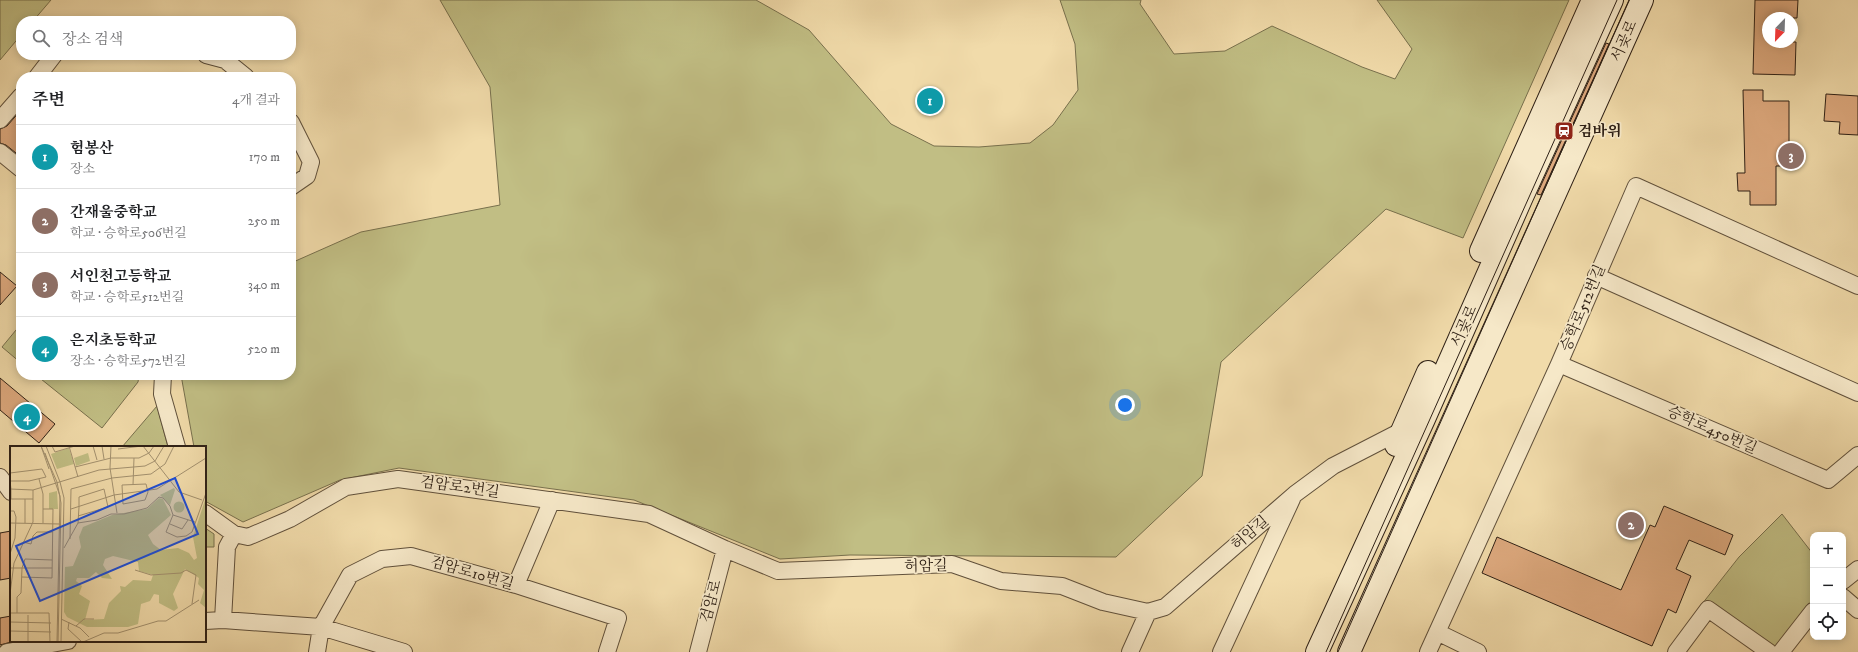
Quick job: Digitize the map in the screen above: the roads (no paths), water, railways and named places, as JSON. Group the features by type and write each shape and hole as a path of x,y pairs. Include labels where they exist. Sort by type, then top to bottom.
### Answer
{"main road":[{"name":"서곶로","path":"1304,652 1593,0"},
{"name":"서곶로","path":"1317,652 1424,419 1518,204 1612,0"},
{"name":"서곶로","path":"1349,652 1642,0"}],"street":[{"path":"41,72 50,60"},
{"path":"225,60 240,72"},
{"path":"0,120 16,102"},
{"path":"296,132 312,162 307,176 296,184"},
{"path":"0,152 16,165"},
{"name":"승학로512번길","path":"1428,652 1559,364 1636,186 1858,286"},
{"path":"1596,276 1858,393"},
{"name":"승학로450번길","path":"1559,364 1828,480 1858,455"},
{"path":"163,380 162,394 177,446"},
{"name":"허암길","path":"725,549 778,571 952,564 1001,581 1062,586 1103,602 1148,612 1165,607 1295,494 1333,466 1402,430"},
{"path":"0,477 10,491"},
{"name":"검암로2번길","path":"234,534 248,537 290,519 346,487 398,479 649,514 725,549"},
{"name":"허암길","path":"1221,652 1295,494"},
{"path":"516,585 552,500"},
{"path":"206,514 234,534 227,547 223,620"},
{"name":"검암로","path":"698,652 725,549"},
{"name":"검암로10번길","path":"317,652 321,627 350,575 382,559 411,556 516,585 618,618 607,652"},
{"path":"1846,579 1858,569"},
{"path":"1846,599 1858,610"},
{"path":"1676,652 1708,609 1769,652"},
{"path":"1130,652 1148,612"},
{"path":"1781,652 1810,615"},
{"path":"206,621 223,620 321,627 404,652"},
{"path":"1437,632 1478,652"},
{"path":"7,652 62,644"}],"tram line":[{"path":"1326,652 1617,0"},
{"path":"1338,652 1629,0"}],"place":[{"name":"험봉산","path":"930,101"},
{"name":"검바위","path":"1564,131"},
{"name":"서인천고등학교","path":"1791,156"},
{"name":"은지초등학교","path":"27,417"},
{"name":"간재울중학교","path":"1631,525"}]}
